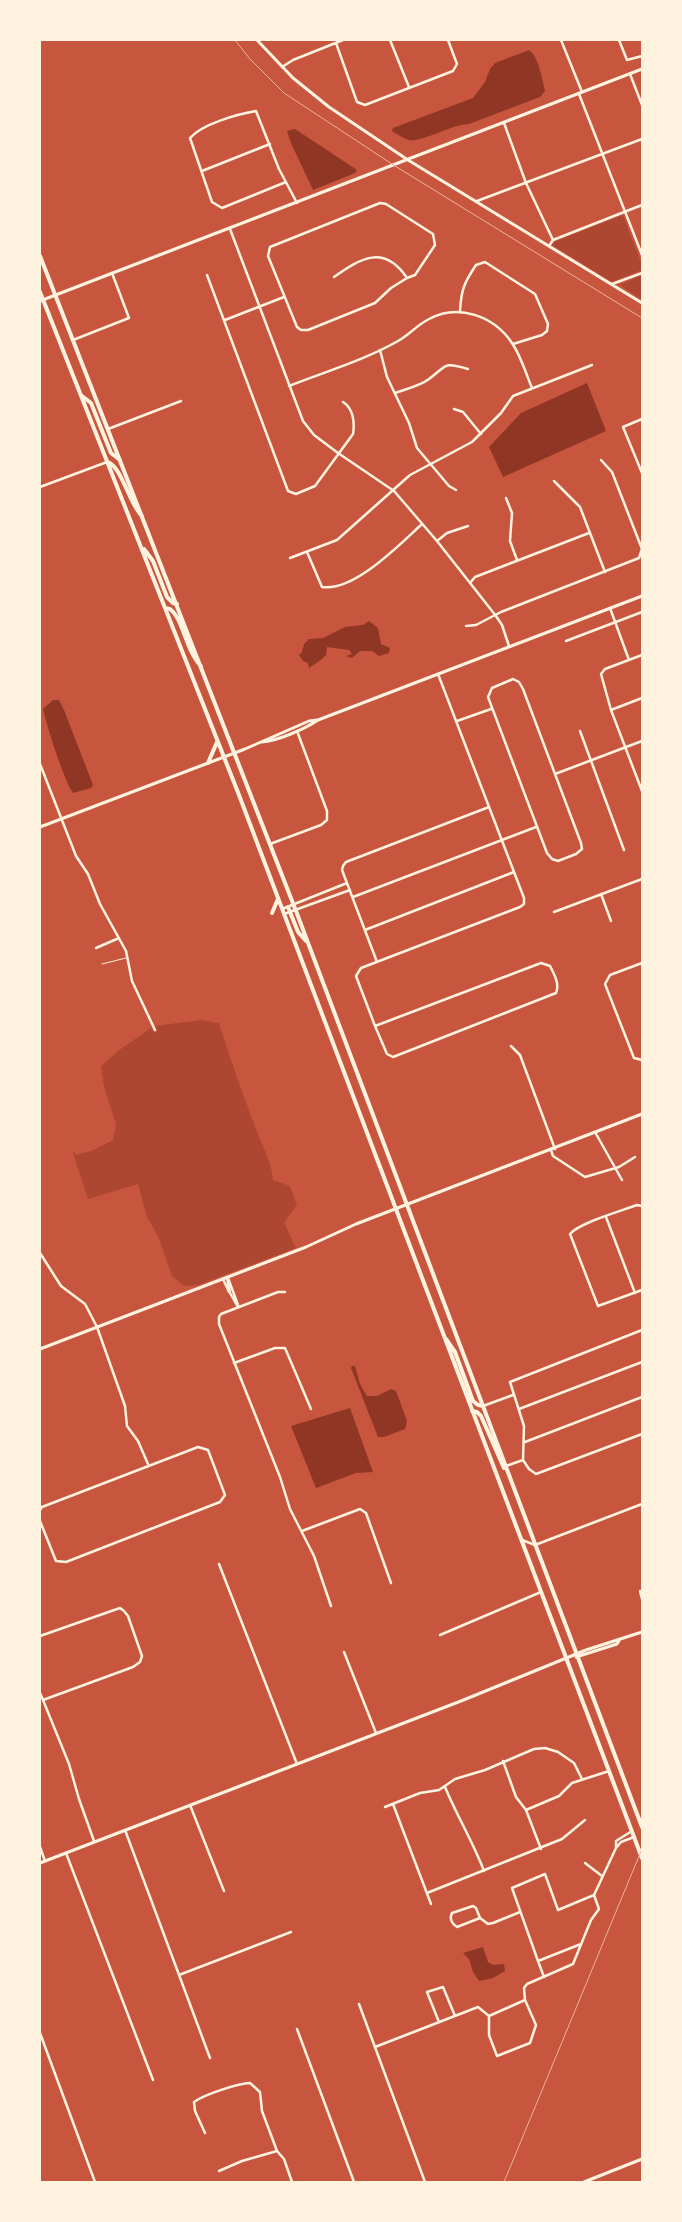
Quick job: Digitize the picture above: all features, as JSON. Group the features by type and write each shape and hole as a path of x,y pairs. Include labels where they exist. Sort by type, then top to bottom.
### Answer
{"highway":[{"path":"40,256 294,905 642,1827"},
{"path":"40,292 224,757 642,1858"},
{"path":"81,394 91,403 111,453 120,460"},
{"path":"107,462 113,464 117,469 131,503 143,518"},
{"path":"140,546 153,561 170,601 177,604"},
{"path":"165,608 170,609 175,614 189,649 202,667"},
{"path":"208,763 217,740"},
{"path":"272,913 278,899"},
{"path":"288,907 298,932 307,943"},
{"path":"346,1081 358,1077"},
{"path":"443,1336 455,1352 474,1402 483,1406"},
{"path":"472,1411 477,1412 481,1416 491,1443 510,1479"}],"street":[{"path":"257,40 293,78 329,107 408,160 642,303"},
{"path":"282,67 293,60 343,40"},
{"path":"390,40 410,88"},
{"path":"336,43 357,102 365,105 453,71 457,64 448,40"},
{"path":"561,40 642,255"},
{"path":"619,40 627,60 642,56"},
{"path":"42,300 642,69"},
{"path":"630,74 642,105"},
{"path":"286,182 222,208 212,202 190,138 195,132 208,126 256,111 297,203"},
{"path":"504,123 526,183 553,240"},
{"path":"477,201 642,139"},
{"path":"202,171 270,144"},
{"path":"380,204 386,204 433,234 435,245 415,275 406,278 391,288 375,303 308,330 301,330 297,327 284,297 268,256 270,247 380,204"},
{"path":"549,246 553,240 642,205"},
{"path":"230,229 288,386 303,421 314,435 394,491 437,541 502,624 509,646"},
{"path":"334,277 361,261 376,256 384,258 400,268 406,278"},
{"path":"460,312 461,291 464,283 476,265 485,262 534,294 548,324 547,331 542,335 513,344"},
{"path":"73,340 129,318 112,273"},
{"path":"612,284 642,273"},
{"path":"207,275 288,491 296,494 315,486 353,434 355,423 348,405 343,402"},
{"path":"225,320 284,297"},
{"path":"288,386 400,341 430,318 445,313 460,312 476,314 490,321 503,331 513,344 532,388"},
{"path":"380,350 387,377 409,423 417,448 449,486 456,490"},
{"path":"395,393 428,380 441,367 456,365 468,369"},
{"path":"290,558 337,540 410,475 431,466 453,450 472,442 502,413 513,396 592,366"},
{"path":"108,429 181,401"},
{"path":"454,409 463,412 481,434"},
{"path":"642,419 623,427 642,474"},
{"path":"466,626 476,625 501,612 639,558 642,549 612,472 601,460"},
{"path":"40,487 107,462"},
{"path":"554,481 580,507 605,572"},
{"path":"506,498 512,513 510,541 516,560"},
{"path":"307,552 322,587 329,588 363,576 422,524"},
{"path":"437,541 447,533 468,526"},
{"path":"470,583 475,576 589,533"},
{"path":"262,742 270,742 318,720 642,596"},
{"path":"610,608 629,660"},
{"path":"566,641 642,612"},
{"path":"642,655 605,670 601,674 611,710 642,791"},
{"path":"375,1026 541,963 550,966 557,984 556,993 392,1057 386,1054 375,1026 356,976 361,968 524,904 524,898 438,673"},
{"path":"513,680 519,682 581,843 582,849 576,854 558,861 552,859 547,854 491,709 488,697 492,688 513,680"},
{"path":"611,710 642,698"},
{"path":"457,721 491,709"},
{"path":"40,827 235,753 309,720 318,720"},
{"path":"270,844 322,825 327,820 327,811 297,731"},
{"path":"580,731 624,850"},
{"path":"554,774 642,741"},
{"path":"40,764 76,856 88,874 100,904 126,951 132,981 155,1030"},
{"path":"377,962 342,866 346,862 490,807"},
{"path":"353,897 536,827"},
{"path":"365,930 514,872"},
{"path":"554,912 642,879"},
{"path":"282,909 347,883"},
{"path":"284,914 350,890"},
{"path":"602,894 611,921"},
{"path":"96,948 119,938"},
{"path":"642,963 610,975 605,984 634,1058 642,1060"},
{"path":"511,1046 520,1055 553,1149 553,1156 583,1177 616,1168 635,1157"},
{"path":"40,1349 306,1247 349,1227 642,1114"},
{"path":"595,1132 622,1180"},
{"path":"642,1206 637,1205 606,1216 574,1230 570,1234 598,1306 642,1290"},
{"path":"606,1216 635,1293"},
{"path":"40,1253 61,1286 85,1304 96,1326 125,1406 127,1426 138,1441 148,1464"},
{"path":"225,1277 230,1293 238,1306"},
{"path":"225,1277 237,1299 238,1306"},
{"path":"285,1292 278,1292 238,1306 221,1314 218,1320 280,1477 290,1509 314,1556 331,1606"},
{"path":"642,1330 510,1382 524,1426 523,1460 529,1469 536,1474 642,1434"},
{"path":"234,1363 275,1348 284,1348 311,1410"},
{"path":"519,1409 642,1362"},
{"path":"483,1406 513,1394"},
{"path":"525,1442 642,1397"},
{"path":"40,1510 42,1507 148,1464 198,1447 208,1450 225,1495 220,1502 66,1562 56,1561 40,1521"},
{"path":"506,1466 523,1460"},
{"path":"521,1540 536,1545 642,1504"},
{"path":"302,1531 355,1510 366,1513 391,1583"},
{"path":"219,1564 296,1764"},
{"path":"640,1591 642,1599"},
{"path":"440,1635 541,1592"},
{"path":"40,1636 120,1608 128,1616 142,1656 140,1662 133,1667 43,1700"},
{"path":"40,1863 615,1640 619,1641 642,1632"},
{"path":"344,1652 376,1733"},
{"path":"40,1693 69,1764 94,1841"},
{"path":"385,1807 420,1793 433,1792 445,1787 456,1779 471,1775 534,1749 545,1748 558,1752 574,1763 582,1779"},
{"path":"503,1762 516,1797 526,1810 541,1849"},
{"path":"526,1810 560,1796 567,1786 582,1779 609,1771"},
{"path":"445,1787 457,1815 470,1835 484,1871"},
{"path":"190,1804 224,1891"},
{"path":"393,1804 431,1904"},
{"path":"427,1893 484,1871 508,1859 541,1849 562,1839 585,1820"},
{"path":"124,1829 210,2058"},
{"path":"616,1848 616,1841 632,1831"},
{"path":"489,2016 489,2035 497,2056 530,2043 536,2024 525,2000 524,1988 527,1984 570,1967 591,1920 599,1909 594,1895 602,1876 616,1848 621,1842 634,1837"},
{"path":"40,1848 45,1861"},
{"path":"66,1852 153,2080"},
{"path":"585,1863 602,1876"},
{"path":"544,1977 512,1888 545,1874 558,1910 594,1895"},
{"path":"480,1918 457,1927 454,1925 451,1917 452,1913 472,1906 477,1910 480,1918 488,1924 520,1912"},
{"path":"179,1975 291,1932"},
{"path":"538,1961 581,1944"},
{"path":"439,2022 427,1992 443,1987 455,2016"},
{"path":"489,2016 525,2000"},
{"path":"359,2004 425,2182"},
{"path":"375,2047 478,2008 489,2016"},
{"path":"297,2029 354,2182"},
{"path":"40,2033 95,2182"},
{"path":"205,2133 195,2110 194,2102 201,2096 222,2091 241,2083 250,2083 260,2092 262,2111 277,2151 284,2159 292,2182"},
{"path":"219,2172 242,2161 277,2151"},
{"path":"584,2182 642,2159"}],"lane":[{"path":"102,964 127,958"}],"shaded area":[{"path":"529,50 538,63 543,81 545,91 540,97 469,124 454,127 421,139 409,140 392,131 393,128 473,98 485,82 490,69 495,63"},
{"path":"295,129 357,170 355,173 313,190 287,131"},
{"path":"623,215 642,265 642,270 612,282 552,245 556,241"},
{"path":"642,275 642,300 620,285"},
{"path":"587,383 606,431 503,477 489,447 521,413"},
{"path":"369,621 378,628 381,644 390,648 389,653 379,656 372,651 360,651 352,658 346,656 352,654 349,650 327,647 326,655 309,668 308,663 303,661 299,655 304,644 309,639 323,638 345,627 363,625"},
{"path":"53,700 59,700 64,710 93,785 91,788 73,793 65,778 43,709"},
{"path":"202,1020 219,1023 241,1090 269,1160 273,1180 290,1186 297,1205 284,1223 296,1248 198,1285 184,1286 172,1276 158,1236 147,1217 138,1184 88,1199 72,1150 76,1155 91,1151 113,1140 116,1124 104,1087 101,1066 118,1051 151,1028 154,1033 158,1031 155,1026"},
{"path":"355,1366 360,1384 367,1396 377,1396 391,1389 396,1391 407,1421 405,1429 384,1437 378,1437 351,1368"},
{"path":"350,1408 373,1472 356,1473 316,1488 291,1426"},
{"path":"483,1947 488,1962 493,1965 504,1964 505,1971 493,1978 479,1981 473,1972 469,1959 463,1953"}],"railway":[{"path":"235,40 250,59 284,93 395,166 642,318"},
{"path":"504,2182 642,1849"}]}
